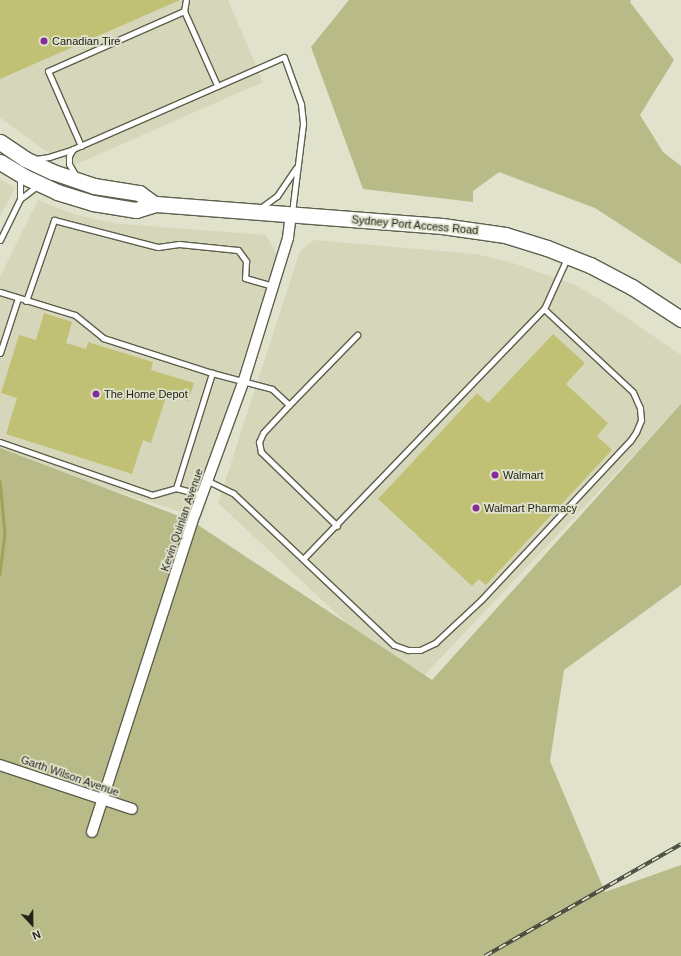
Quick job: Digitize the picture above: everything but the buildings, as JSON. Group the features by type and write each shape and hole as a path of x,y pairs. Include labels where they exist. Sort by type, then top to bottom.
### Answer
{"main road":[{"name":"Sydney Port Access Road","path":"0,142 26,159 52,172 81,182 139,193 154,204"},
{"name":"Sydney Port Access Road","path":"0,162 19,174 75,198 136,210 154,204 436,225 483,231 526,241 568,255 611,276 681,318"}],"street":[{"name":"Kevin Quinlan Avenue","path":"92,832 202,495 244,380 288,238 291,215"},
{"name":"Garth Wilson Avenue","path":"0,765 132,809"}],"lane":[{"path":"186,0 184,11 217,84"},
{"path":"80,146 48,71 184,11"},
{"path":"26,159 49,157 80,146 217,84 284,56 301,104 303,124 291,215"},
{"path":"72,149 69,156 69,164 81,182"},
{"path":"254,212 277,196 298,165"},
{"path":"19,174 20,199"},
{"path":"0,240 20,199 40,184"},
{"path":"26,301 54,220 158,247 179,244 238,250 246,261 245,278 273,286"},
{"path":"303,559 337,526 544,309 568,255"},
{"path":"0,292 75,316 103,338 212,373 244,380 272,389 289,405"},
{"path":"0,353 18,298"},
{"path":"208,481 233,493 394,645 408,650 420,650 435,643 486,594 630,441 641,420 640,408 633,392 544,309"},
{"path":"337,526 261,452 259,442 263,433 357,336"},
{"path":"176,488 212,373"},
{"path":"0,442 152,495 176,488 202,495"}],"shaded area":[{"path":"0,0 228,0 263,82 77,164 44,150 0,118"},
{"path":"0,179 15,188 0,217"},
{"path":"38,200 65,211 93,219 121,224 266,235 278,257 191,515 0,454 0,277"},
{"path":"314,240 476,254 513,263 575,285 601,300 681,355 681,405 414,686 218,503 300,251"}],"green space":[{"path":"349,0 631,0 630,2 674,60 640,115 663,152 681,166 681,264 595,208 499,172 473,191 473,202 363,189 311,47"},
{"path":"681,404 681,585 564,670 550,761 605,892 681,865 681,956 0,956 0,448 192,521 432,680"}],"waterway":[{"path":"0,481 5,533 0,574"}],"railway":[{"path":"485,956 681,844"}],"place":[{"name":"Canadian Tire","path":"44,41"},
{"name":"The Home Depot","path":"96,394"},
{"name":"Walmart","path":"495,475"},
{"name":"Walmart Pharmacy","path":"476,508"}]}
